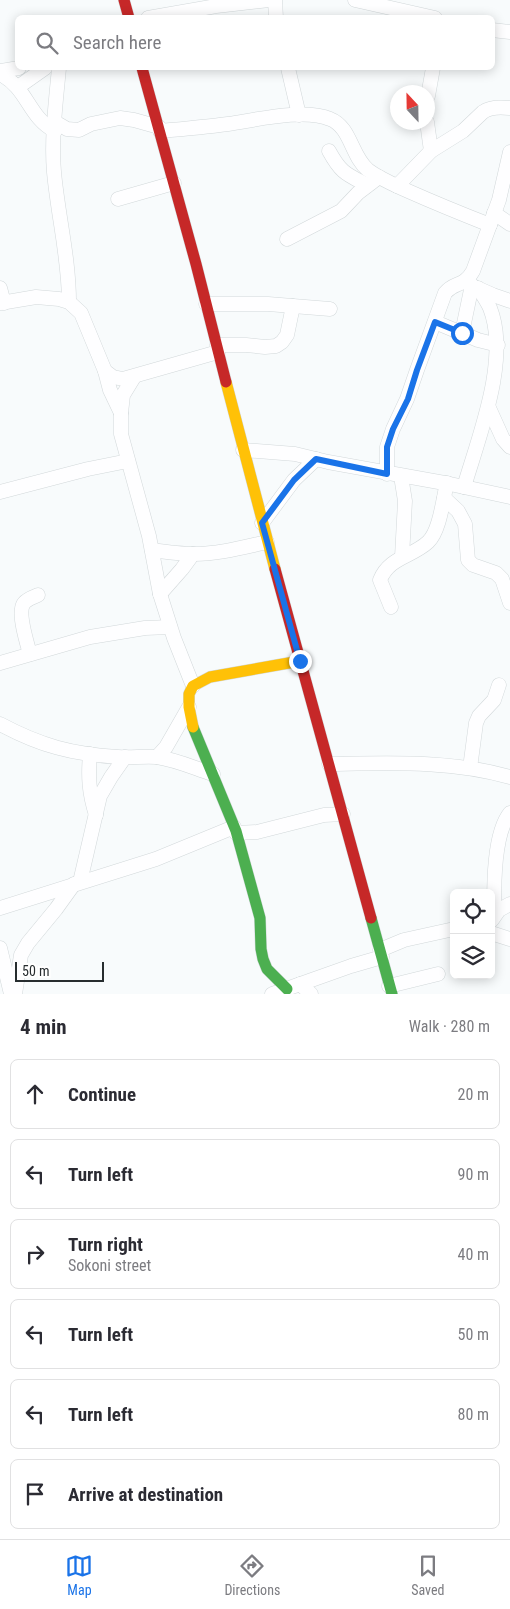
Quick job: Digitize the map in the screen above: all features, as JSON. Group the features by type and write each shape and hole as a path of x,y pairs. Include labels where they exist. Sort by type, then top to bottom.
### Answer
{"street":[{"path":"124,0 128,15"},
{"path":"165,15 216,6 269,0"},
{"path":"275,0 276,15"},
{"path":"355,0 422,15"},
{"path":"495,30 510,32"},
{"path":"0,73 15,69"},
{"path":"18,87 42,70"},
{"path":"59,70 54,169 58,212 68,266 69,302"},
{"path":"143,70 218,348 267,542 391,990 438,974"},
{"path":"288,70 299,115"},
{"path":"430,85 433,70"},
{"path":"0,73 18,87 40,121 55,127 68,129 79,130 91,124 120,118 134,120 159,129 199,128 299,115 324,117 338,123 345,131 355,154 366,168 379,177 439,205 510,224"},
{"path":"397,186 431,151 463,131 486,110 502,107 510,108"},
{"path":"428,130 431,151"},
{"path":"330,151 337,166 367,185"},
{"path":"462,333 473,271 499,200 510,152"},
{"path":"287,239 341,211 367,185 379,177"},
{"path":"118,199 174,183"},
{"path":"464,487 489,408 498,368 496,328 490,308 472,285"},
{"path":"402,557 405,501 394,475 387,447 393,429 408,399 414,376 445,293 452,287 472,285 510,301"},
{"path":"0,288 2,303 36,297 59,299 69,302 81,313 121,414"},
{"path":"206,304 293,306 330,309"},
{"path":"105,371 113,377 123,379 218,348 246,345 276,346 287,335 293,306"},
{"path":"435,322 498,345"},
{"path":"134,376 123,395 121,434 152,550 160,594 170,627 193,686"},
{"path":"489,408 503,439 510,447"},
{"path":"243,450 295,454 510,497"},
{"path":"262,523 294,480 316,459"},
{"path":"0,492 88,469 128,461"},
{"path":"391,607 380,580 384,570 402,557 429,542 438,522 447,483"},
{"path":"444,498 458,511 465,524 468,560 473,565 496,572 502,578 510,603"},
{"path":"152,550 193,554 236,549 267,542"},
{"path":"160,594 193,554"},
{"path":"30,654 21,611 23,604 38,595"},
{"path":"0,663 90,637 145,628 170,627"},
{"path":"300,661 210,677 193,686 189,694 189,707 194,732 235,830 260,918 261,949 267,969 293,986 311,994"},
{"path":"470,768 476,723 479,716 494,700 499,685"},
{"path":"157,757 166,747 189,707"},
{"path":"0,724 27,738 66,751 126,757 157,757 184,763 213,774"},
{"path":"90,754 88,782 90,798 96,816"},
{"path":"15,994 21,955 28,943 77,883 100,796 126,757"},
{"path":"329,764 401,763 452,765 510,777"},
{"path":"494,889 496,855 504,823 510,813"},
{"path":"0,908 156,859 235,830 257,832 324,816 343,814"},
{"path":"495,915 510,904"},
{"path":"272,994 381,954 404,940 450,930"},
{"path":"494,934 510,939"},
{"path":"0,948 11,994"}],"traffic: fast":[{"path":"193,727 236,831 260,918 263,959 267,969 287,989"},
{"path":"371,918 392,994"}],"traffic: slow":[{"path":"226,382 275,569"},
{"path":"193,727 189,707 189,694 193,686 210,677 300,661"}],"traffic: jam":[{"path":"124,0 128,15"},
{"path":"143,70 196,264 226,382"},
{"path":"275,569 371,918"}],"route":[{"path":"300,661 262,523 294,480 316,459 387,474 387,447 393,429 408,399 412,383 435,322 462,333"}]}
